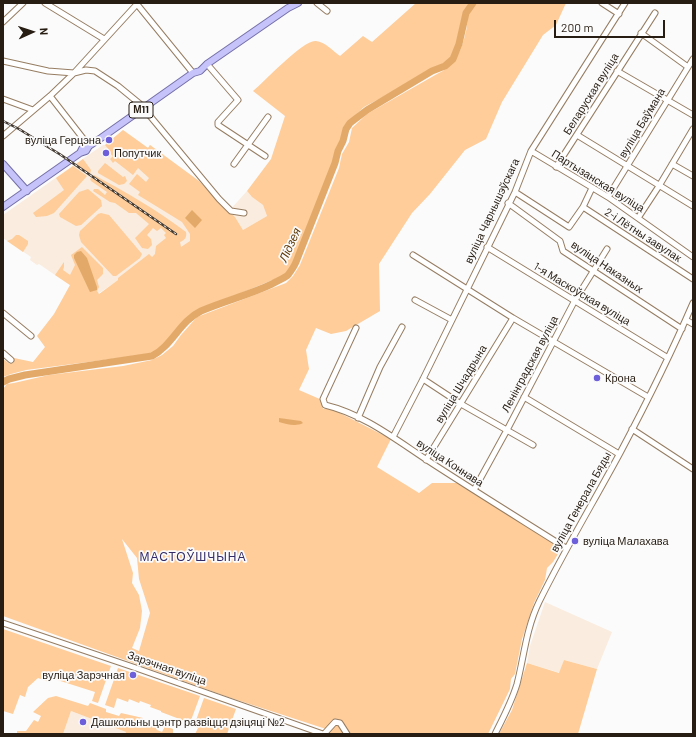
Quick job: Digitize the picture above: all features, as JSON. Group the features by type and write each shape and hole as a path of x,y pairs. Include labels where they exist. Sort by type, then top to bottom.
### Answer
{"main road":[{"name":"М11","path":"288,8 293,3"},
{"name":"М11","path":"3,207 80,153 86,151 89,146 193,73 200,71 207,64 288,8 298,3"},
{"path":"3,164 27,191"}],"street":[{"path":"3,22 23,3"},
{"path":"45,3 104,39"},
{"path":"3,136 50,96 74,73 137,3 193,73"},
{"path":"317,3 327,11"},
{"path":"602,3 619,14"},
{"name":"вуліца Чарнышэўскага","path":"394,437 515,192 531,151 625,3"},
{"name":"Беларуская вуліца","path":"556,166 655,13"},
{"path":"641,34 688,67"},
{"name":"вуліца Баўмана","path":"608,197 693,59"},
{"path":"3,61 48,71 74,73 86,70 95,71 118,86 143,108 219,199 231,211 244,213"},
{"path":"207,64 238,100 218,122 218,125 265,156"},
{"path":"617,71 693,115"},
{"path":"50,96 89,146"},
{"path":"3,99 33,110"},
{"path":"234,164 268,117"},
{"path":"638,218 672,164 691,138 693,128"},
{"path":"577,135 693,206"},
{"name":"Партызанская вуліца","path":"531,151 608,197 693,257"},
{"path":"672,164 693,176"},
{"path":"515,192 570,227 583,208 592,188"},
{"name":"вуліца Наказных","path":"508,204 560,241 563,251 682,329"},
{"name":"2-і Лётны завулак","path":"583,208 693,278"},
{"name":"1-я Маскоўская вуліца","path":"487,247 574,302 668,358"},
{"name":"Ленінградская вуліца","path":"474,490 574,302 607,249"},
{"path":"413,255 513,318 648,397"},
{"path":"415,300 452,320"},
{"name":"вуліца Генерала Бяды","path":"495,734 517,685 527,636 536,608 566,548 632,429 668,358 693,303"},
{"path":"3,313 31,336"},
{"name":"вуліца Шчадрына","path":"426,460 513,318"},
{"path":"686,320 693,324"},
{"path":"358,418 380,368 402,327"},
{"name":"вуліца Коннава","path":"356,328 323,399 325,406 358,418 394,437 426,460 566,548"},
{"path":"3,353 11,360"},
{"path":"423,379 461,404 533,445"},
{"path":"524,397 619,454"},
{"path":"632,429 693,469"},
{"name":"Зарэчная вуліца","path":"3,622 324,734"},
{"path":"324,734 335,722 340,723 347,734"}],"shaded area":[{"path":"416,3 470,3 463,15 460,33 453,54 448,62 364,107 344,126 332,165 293,263 288,271 282,276 193,313 173,333 168,341 159,349 150,354 26,370 3,377 3,359 10,364 14,358 33,362 45,347 37,336 54,314 70,285 55,275 64,262 63,270 70,275 75,265 71,255 82,247 103,268 103,274 97,280 99,287 97,291 99,294 149,254 152,257 155,254 156,246 166,238 164,235 166,233 161,228 157,231 153,228 147,235 151,239 152,245 148,249 142,248 135,238 149,224 136,213 129,213 115,203 110,202 93,191 94,189 98,189 105,195 107,192 91,181 90,179 94,175 164,216 186,232 185,238 180,242 181,247 190,241 190,234 182,222 138,195 140,192 129,184 137,174 146,182 149,178 138,168 133,175 115,161 113,163 110,159 113,156 108,152 109,150 105,145 123,130 148,148 150,145 199,181 235,217 243,230 267,216 263,205 252,197 247,191 271,159 285,116 253,91 284,62 310,42 316,41 323,43 340,56 363,36 372,42"},
{"path":"476,3 566,3 556,25 543,35 502,102 486,139 465,150 430,194 412,213 379,264 380,311 346,331 331,334 316,328 306,350 309,369 299,390 322,400 323,409 332,409 391,439 377,467 419,493 432,483 459,483 563,546 553,562 547,568 545,580 534,603 522,639 515,674 511,679 510,689 488,734 329,734 326,729 228,697 3,616 3,389 7,384 49,375 123,366 152,360 162,355 173,346 197,317 286,283 293,276 300,265 339,168 342,154 349,142 352,128 367,114 443,71 452,63 459,53 469,15","holes":["122,539 137,558 139,579 150,613 139,651 132,648 140,628 142,611 139,595 132,583 133,573"]},
{"path":"123,130 148,148 150,145 199,181 211,228 148,270 134,270 90,299 39,264 37,265 30,260 31,257 3,238 3,215 105,145"},
{"path":"83,159 91,170 90,174 76,164"},
{"path":"105,163 123,177 125,176 127,181 124,184 119,185 98,173"},
{"path":"73,166 87,176 54,213 47,216 36,217 33,213 64,190 56,178"},
{"path":"88,189 101,200 102,206 81,225 76,226 60,217 59,214 79,192"},
{"path":"247,191 252,197 263,205 267,216 243,230 235,217 229,211"},
{"path":"192,210 202,220 195,228 185,218"},
{"path":"101,213 109,215 142,254 140,258 116,276 113,276 81,242 79,235 80,231"},
{"path":"16,235 19,235 28,241 28,244 23,252 7,241"},
{"path":"81,251 87,258 97,290 90,292 74,258 74,255 77,252"},
{"path":"279,418 301,421 303,423 297,425 288,424 279,422"},
{"path":"545,602 612,632 597,669 564,660 560,673 527,663 530,646"},
{"path":"3,629 111,666 98,703 92,701 95,692 51,678 49,682 38,678 28,687 25,697 20,695 13,714 3,711"},
{"path":"564,660 597,669 578,734 499,734 512,710 527,663 559,673"},
{"path":"118,668 200,696 190,723 161,712 150,707 151,705 140,701 139,703 129,699 128,702 117,698 114,708 105,705"},
{"path":"56,696 88,706 90,703 106,709 106,712 119,716 121,713 143,718 141,722 157,728 157,730 162,732 165,726 173,729 173,734 125,734 126,732 71,711 63,734 17,734 17,731 26,731 34,720 38,722 41,716 33,712 48,698"},
{"path":"204,698 236,709 227,734 195,734 198,728 194,726"},
{"name":"Дашкольны цэнтр развіцця дзіцяці №2","path":"71,711 126,732 125,734 63,734"}],"waterway":[{"name":"Лідзея","path":"3,382 25,375 152,356 159,352 194,315 263,288 288,275 296,262 335,163 346,129 350,123 367,110 432,71 445,66 453,59 459,44 466,13 473,3"}],"railway":[{"path":"3,121 61,155 176,234"}],"place":[{"name":"вуліца Герцэна","path":"109,140"},
{"name":"Попутчик","path":"106,153"},
{"name":"Крона","path":"597,378"},
{"name":"вуліца Малахава","path":"575,541"},
{"name":"вуліца Зарэчная","path":"133,675"},
{"name":"Дашкольны цэнтр развіцця дзіцяці №2","path":"83,722"}],"district":[{"name":"МАСТОЎШЧЫНА","path":"193,557"}]}
